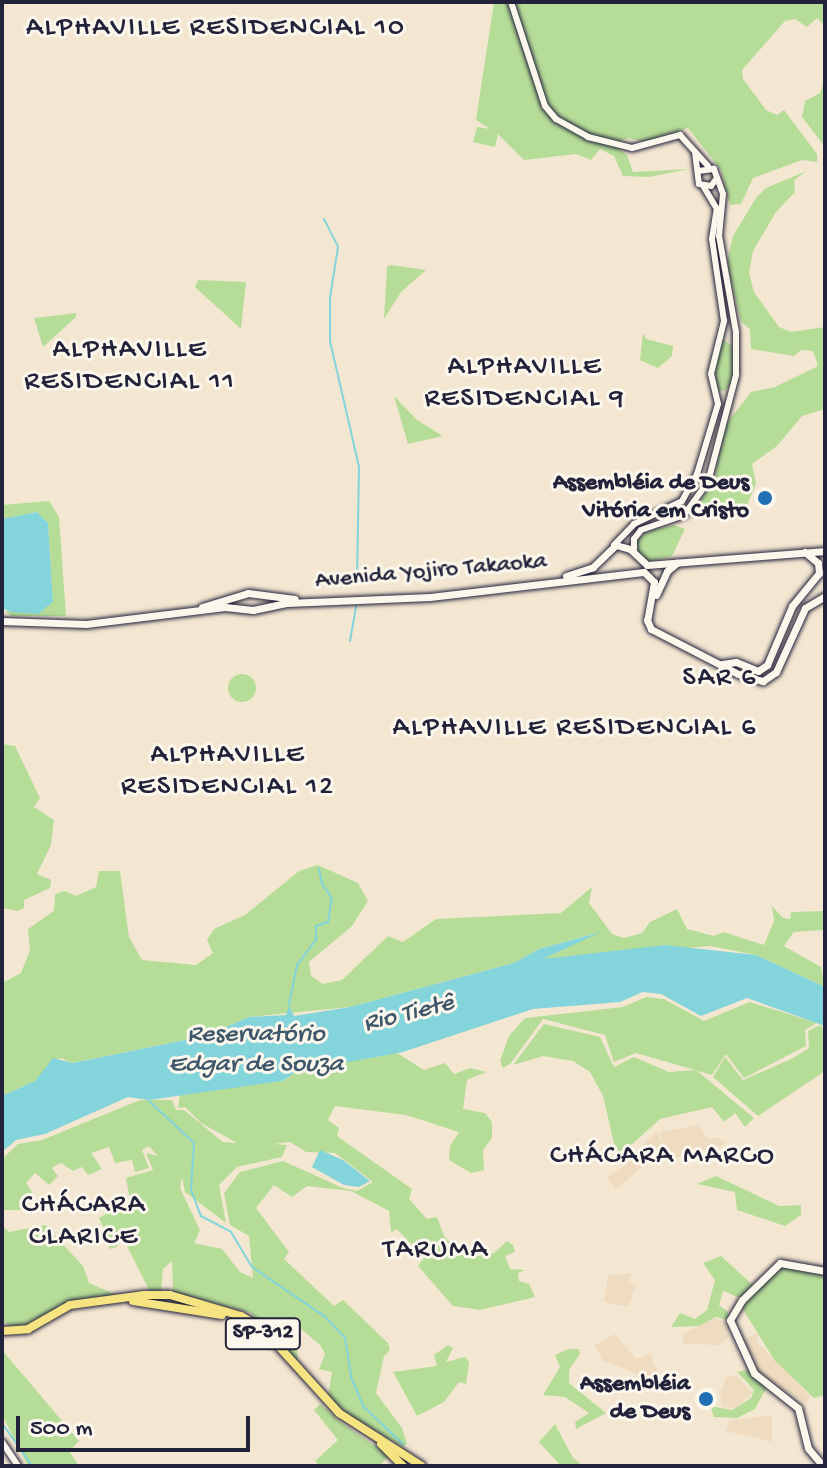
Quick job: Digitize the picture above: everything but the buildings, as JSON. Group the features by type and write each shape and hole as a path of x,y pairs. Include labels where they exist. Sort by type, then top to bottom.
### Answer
{"main road":[{"path":"610,575 601,560 611,548 624,546 647,565 825,551"},
{"path":"722,664 763,670 797,598 822,570 805,552"},
{"path":"625,574 634,556"},
{"name":"Avenida Yojiro Takaoka","path":"169,615 236,596 324,600 440,592 563,577 601,560"},
{"path":"648,615 667,571 679,562"},
{"path":"625,574 644,572 652,577 648,615 651,629 748,679 766,680 776,672 805,608 825,596"},
{"name":"Avenida Yojiro Takaoka","path":"169,615 430,597 625,574"},
{"path":"263,608 264,595"},
{"path":"236,596 240,608"},
{"path":"789,640 797,598"},
{"path":"2,622 37,623 169,615"},
{"path":"823,1466 808,1448 798,1408 754,1373 730,1320 742,1300 780,1263 825,1271"},
{"path":"177,1310 171,1302 180,1298"},
{"name":"SP-312","path":"2,1333 28,1329 70,1305 180,1298 252,1320 335,1410 398,1449 411,1452"},
{"name":"SP-312","path":"155,1299 177,1310 225,1315 255,1327 330,1410 404,1466"},
{"path":"404,1466 411,1452 422,1466"}],"street":[{"path":"511,2 545,106 556,119 588,137 632,148 677,135 695,149 717,178 723,197 719,236 722,271 736,343 732,391 708,482 684,515 636,534 634,556"},
{"path":"611,548 634,524 682,501 701,460 717,390 711,374 714,349 721,339 724,321 712,239 717,209 697,181 695,149"},
{"path":"698,171 708,166"},
{"path":"704,187 717,178"},
{"path":"721,339 736,343"},
{"path":"717,390 732,391"},
{"path":"2,1442 18,1466"}],"shaded area":[{"path":"698,1125 708,1139 718,1137 727,1144 669,1160 659,1132"},
{"path":"656,1131 664,1147 616,1190 607,1177 626,1164"},
{"path":"632,1273 629,1282 636,1285 628,1307 604,1302 608,1275"},
{"path":"716,1318 724,1321 729,1336 720,1345 684,1344 682,1334"},
{"path":"759,1332 757,1342 810,1396 807,1403 767,1380 773,1371 765,1380 759,1374 740,1342"},
{"path":"615,1334 636,1359 650,1353 658,1373 650,1379 602,1360 595,1345"},
{"path":"736,1375 753,1393 736,1408 722,1407 720,1393 726,1377"},
{"path":"772,1415 772,1442 725,1431 730,1420"}],"green space":[{"path":"494,2 825,2 825,26 817,18 807,27 795,19 785,21 742,70 743,79 766,110 777,115 784,110 817,154 817,162 802,160 753,178 741,204 730,205 721,170 688,128 646,142 628,138 613,144 627,155 633,172 689,169 649,177 623,176 614,156 600,149 591,160 576,154 524,160 498,134 495,147 473,142 477,127 490,129 476,120"},
{"path":"825,78 825,147 802,117 805,101 820,93"},
{"path":"807,171 794,180 795,192 776,212 753,251 749,273 754,292 779,327 791,332 825,327 825,409 802,416 777,446 752,464 756,484 744,512 709,512 692,519 690,513 714,483 723,428 751,392 775,387 818,366 813,351 801,350 794,356 751,349 750,329 741,322 727,262 733,236 756,198 766,188"},
{"path":"387,267 426,270 401,292 384,319"},
{"path":"198,280 246,282 241,329 195,287"},
{"path":"76,313 76,317 43,347 34,318"},
{"path":"643,333 646,339 673,346 672,356 658,368 640,360"},
{"path":"724,340 732,346 733,381 725,391 719,390 714,375 716,350"},
{"path":"394,396 417,420 443,436 408,444"},
{"path":"49,501 59,517 66,616 12,616 4,611 38,613 53,602 48,523 37,512 2,519 2,505"},
{"path":"674,525 685,529 672,556 646,563 636,553 635,542 647,531"},
{"path":"242,674 252,678 256,688 252,698 242,702 232,698 228,688 232,678"},
{"path":"2,744 15,746 40,798 34,807 54,820 51,845 37,874 51,880 50,888 24,900 24,908 18,911 2,908"},
{"path":"318,865 358,883 368,901 352,926 309,962 311,976 323,984 342,980 388,936 403,942 436,919 561,913 592,887 589,903 612,934 624,938 642,933 650,922 677,909 687,929 714,936 724,932 764,945 774,921 772,906 783,918 790,919 791,912 825,911 825,930 794,932 784,946 821,967 825,987 756,955 710,946 541,960 596,933 539,949 514,963 350,1007 249,1017 205,1036 71,1063 61,1058 35,1081 2,1096 2,983 21,973 30,950 28,929 54,911 55,894 65,891 76,896 96,887 99,871 120,871 129,937 142,960 196,965 213,953 207,940 214,929 245,915 299,871"},
{"path":"646,997 664,999 704,1021 750,1002 817,1023 805,1030 806,1046 744,1078 726,1054 712,1075 636,1053 614,1062 605,1035 543,1019 511,1063 503,1068 500,1061 509,1036 525,1018 623,1007"},
{"path":"544,1024 600,1037 614,1067 634,1057 669,1072 696,1070 754,1118 745,1127 735,1113 724,1122 712,1107 660,1119 609,1165 616,1152 603,1096 590,1072 573,1061 543,1056 513,1065"},
{"path":"820,1025 825,1030 825,1071 758,1116 713,1077 725,1057 743,1080 791,1059 809,1048 808,1031"},
{"path":"394,1051 424,1070 445,1063 454,1074 470,1068 486,1072 467,1080 463,1109 485,1113 492,1122 492,1138 483,1150 484,1170 471,1173 449,1160 450,1146 459,1132 406,1115 335,1106 328,1120 339,1128 337,1136 412,1189 409,1199 427,1219 437,1217 444,1236 466,1258 494,1253 507,1241 513,1245 515,1252 505,1256 510,1269 525,1270 518,1273 519,1281 529,1284 535,1297 480,1310 453,1306 418,1266 424,1258 397,1229 391,1232 389,1211 351,1191 307,1186 292,1197 274,1185 256,1208 289,1252 284,1259 334,1306 343,1300 388,1343 390,1350 384,1356 376,1393 402,1428 407,1444 403,1447 345,1413 328,1396 332,1372 319,1369 325,1354 320,1345 287,1317 278,1320 297,1348 298,1364 251,1313 173,1292 172,1261 163,1269 161,1292 150,1292 122,1236 117,1247 109,1249 110,1241 99,1218 130,1200 126,1178 153,1170 146,1153 158,1156 149,1146 142,1150 149,1168 135,1172 132,1160 115,1163 109,1147 91,1153 102,1169 88,1175 82,1167 73,1171 61,1163 52,1168 58,1176 49,1185 35,1173 26,1183 32,1192 21,1210 3,1210 2,1218 2,1159 18,1144 42,1140 140,1100 172,1100 176,1110 184,1110 223,1142 237,1143 201,1123 185,1107 178,1108 180,1093 283,1081 295,1072","holes":["290,1142 306,1152 335,1153 373,1182 357,1191 343,1188 283,1161 240,1172 224,1193 230,1225 249,1236 253,1278 240,1272 222,1249 194,1243 200,1230 180,1188 182,1177 185,1192 226,1223 219,1185 237,1167 282,1157 287,1145 274,1144"]},
{"path":"716,1176 779,1206 801,1205 801,1215 785,1226 737,1210 735,1192 697,1184"},
{"path":"2,1225 9,1232 45,1225 83,1266 89,1283 117,1295 62,1304 18,1332 2,1320"},
{"path":"721,1256 754,1286 740,1298 723,1291 719,1305 728,1312 727,1320 716,1317 699,1326 671,1327 680,1313 695,1319 707,1310 715,1280 703,1263"},
{"path":"787,1264 825,1275 825,1395 814,1398 775,1361 742,1308 777,1268"},
{"path":"448,1345 453,1348 446,1362 465,1357 469,1362 466,1384 459,1382 444,1402 417,1416 393,1372 437,1366 434,1355"},
{"path":"569,1349 579,1349 580,1354 569,1370 569,1383 606,1413 576,1429 575,1422 589,1413 565,1397 543,1395 560,1367 555,1355"},
{"path":"2,1350 79,1441 69,1451 79,1466 28,1466 2,1415"},
{"path":"747,1370 767,1387 755,1409 737,1418 714,1417 710,1406 732,1410 751,1398 754,1390 737,1372"},
{"path":"320,1404 389,1456 379,1466 320,1466 315,1461 338,1440 314,1410"},
{"path":"555,1424 573,1458 583,1466 561,1466 539,1442"}],"water":[{"path":"37,512 48,523 53,602 38,614 11,612 2,608 2,519"},
{"name":"Reservatório Edgar de Souza","path":"601,932 543,959 665,945 756,955 825,987 825,1026 747,998 701,1016 661,994 643,992 620,1002 533,1009 403,1052 295,1072 283,1081 149,1100 128,1097 45,1134 16,1140 2,1152 2,1096 35,1081 53,1058 72,1063 205,1036 249,1017 286,1015 289,1006 294,1016 350,1007 514,963 539,949"},
{"path":"320,1150 343,1160 370,1181 359,1187 344,1185 312,1167"}],"waterway":[{"path":"324,219 338,247 330,298 330,341 359,467 357,581"},
{"path":"350,641 356,607"},
{"path":"289,1005 297,965 316,940 316,926 328,922 332,898 322,884 319,868"},
{"path":"149,1101 194,1143 191,1190 201,1216 231,1232 252,1267 324,1316 345,1338 351,1377 364,1407 403,1444"},
{"path":"2,1423 32,1466"}],"place":[{"name":"Assembléia de Deus Vitória em Cristo","path":"765,498"},
{"name":"Assembléia de Deus","path":"706,1399"}],"district":[{"name":"ALPHAVILLE RESIDENCIAL 10","path":"216,29"},
{"name":"ALPHAVILLE RESIDENCIAL 11","path":"130,367"},
{"name":"ALPHAVILLE RESIDENCIAL 9","path":"525,384"},
{"name":"SAR 6","path":"720,679"},
{"name":"ALPHAVILLE RESIDENCIAL 6","path":"575,729"},
{"name":"ALPHAVILLE RESIDENCIAL 12","path":"228,772"},
{"name":"CHÁCARA MARCO","path":"663,1157"},
{"name":"CHÁCARA CLARICE","path":"84,1222"},
{"name":"TARUMA","path":"436,1251"}],"water label":[{"name":"Rio Tietê","path":"409,1015"}]}
